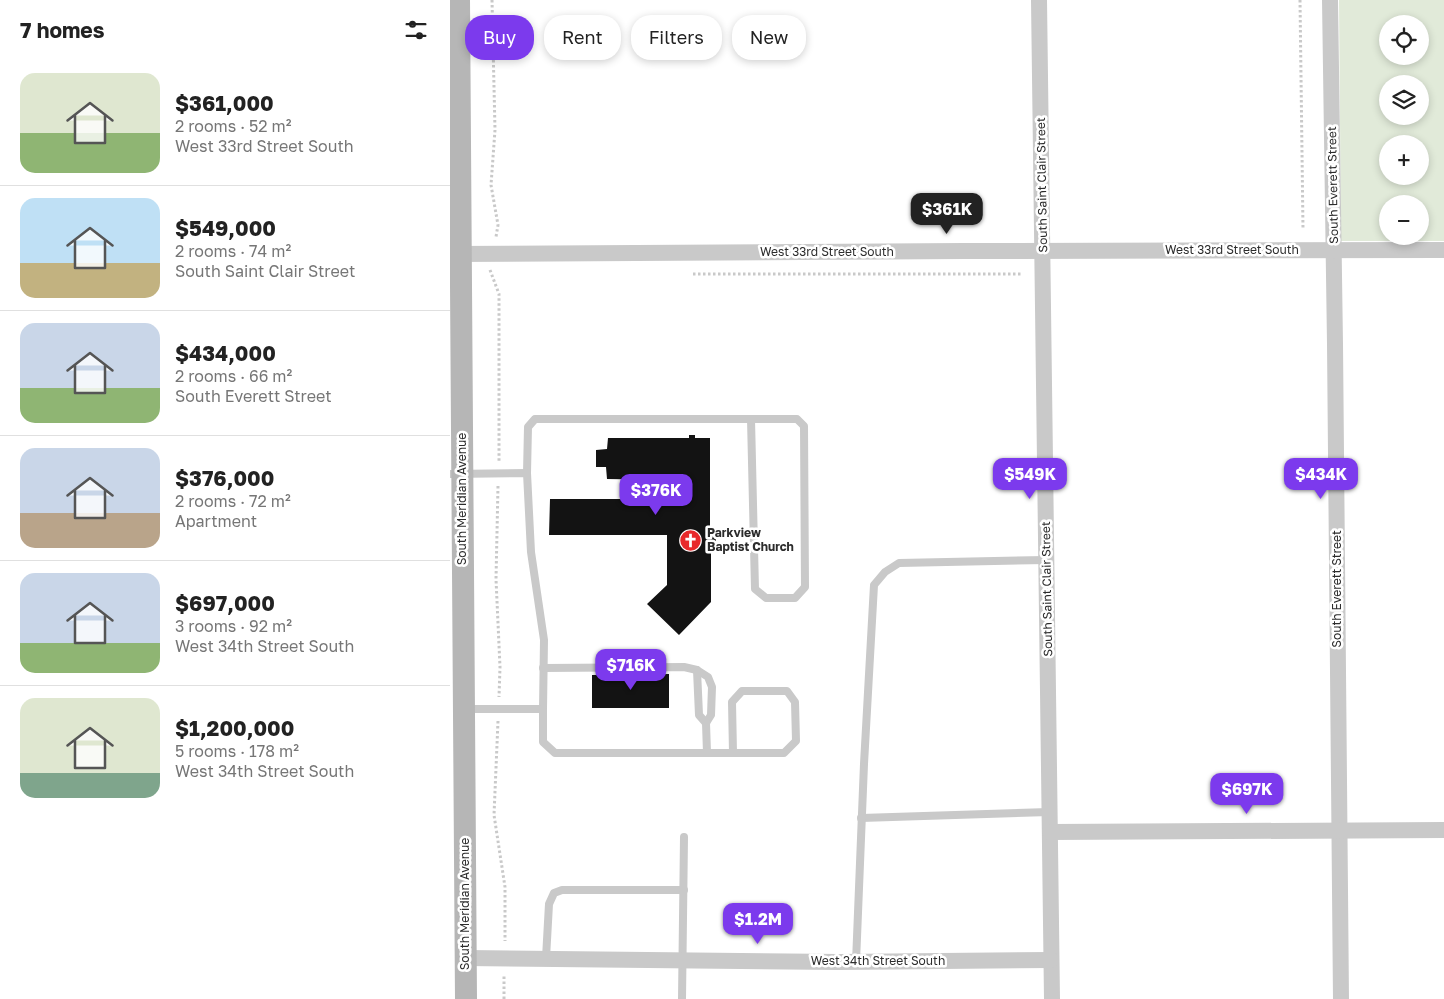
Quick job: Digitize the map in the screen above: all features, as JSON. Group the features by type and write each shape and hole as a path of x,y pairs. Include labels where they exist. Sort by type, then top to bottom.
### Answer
{"main road":[{"name":"South Meridian Avenue","path":"459,0 455,254 456,474 462,714 463,968 466,999"}],"street":[{"name":"South Saint Clair Street","path":"1039,0 1052,999"},
{"name":"South Everett Street","path":"1330,0 1341,999"},
{"name":"West 33rd Street South","path":"455,254 1042,250 1444,250"},
{"path":"1050,832 1444,830"},
{"name":"West 34th Street South","path":"463,968 504,958 856,962 1051,960"}],"lane":[{"path":"733,753 732,702 742,691 787,691 795,702 796,741 784,753 733,753 707,753 555,753 543,742 544,640 531,552 527,473 528,427 535,419 750,419 797,419 804,426 805,587 795,598 766,598 755,588 750,419"},
{"path":"456,474 527,473"},
{"path":"856,962 874,585 885,572 899,563 1046,560"},
{"path":"543,668 684,667 697,670 708,677 712,686 712,715 706,723 707,753"},
{"path":"697,670 698,715 706,723"},
{"path":"462,714 499,709 543,709"},
{"path":"862,818 1049,812"},
{"path":"682,999 684,837"},
{"path":"546,958 549,904 554,893 562,890 684,890"}],"path":[{"path":"492,0 495,130 491,185 498,225 490,270 500,294 496,579 500,667 494,814 505,887 504,999"},
{"path":"1300,0 1304,229"},
{"path":"693,274 1022,274"}],"green space":[{"path":"1339,0 1444,0 1444,241 1429,241 1429,195 1379,195 1379,241 1341,241"}],"building":[{"name":"Parkview Baptist Church","path":"689,435 695,435 695,438 710,438 710,528 716,529 716,544 711,544 711,602 679,635 647,604 667,585 667,535 549,535 550,499 668,499 667,480 607,479 606,467 596,467 596,450 607,449 608,438 689,438"},
{"path":"669,674 669,708 592,708 592,675"}],"place":[{"name":"Parkview Baptist Church","path":"691,540"}]}
